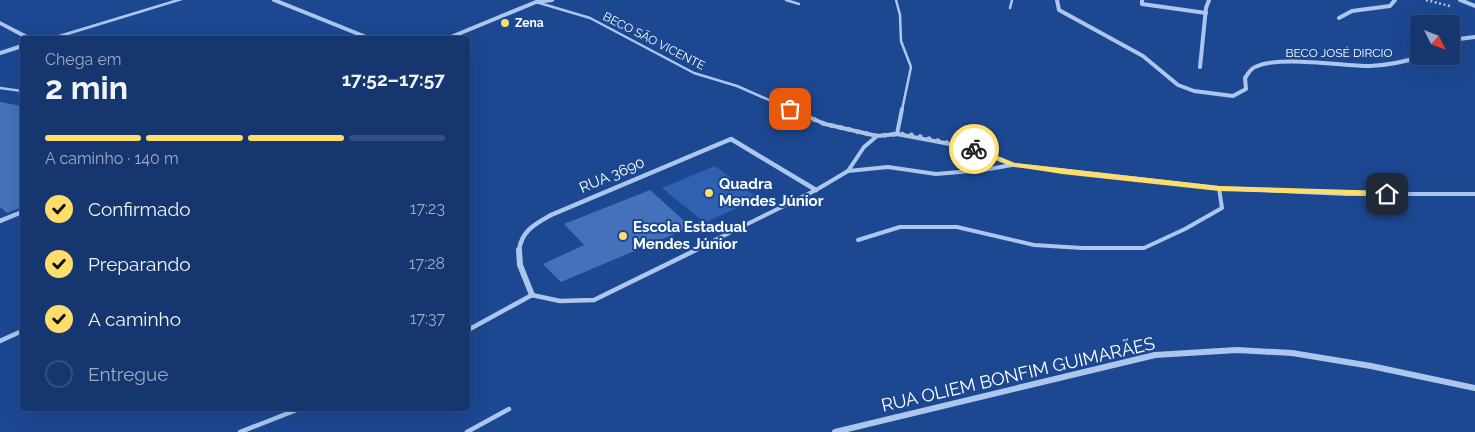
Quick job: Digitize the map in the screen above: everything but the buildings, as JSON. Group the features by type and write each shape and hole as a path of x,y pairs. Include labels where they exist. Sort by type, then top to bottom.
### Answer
{"street":[{"path":"58,36 180,0"},
{"path":"274,0 364,36"},
{"path":"530,0 536,2"},
{"path":"453,36 536,2 552,0"},
{"name":"BECO JOSÉ DIRCIO","path":"1057,0 1059,10 1143,56 1178,84 1194,91 1216,96 1233,96 1246,89 1245,78 1253,68 1266,64 1298,62 1340,65 1386,65 1410,59"},
{"path":"1142,0 1142,4 1206,13"},
{"path":"1200,67 1209,0"},
{"path":"1339,18 1352,12 1390,6 1396,2 1395,0"},
{"path":"1460,0 1475,6"},
{"path":"0,22 26,36"},
{"path":"1460,39 1475,37"},
{"path":"0,53 20,47"},
{"name":"RUA 3690","path":"532,295 521,271 518,253 524,234 551,215 731,139 816,190"},
{"path":"0,221 20,213"},
{"name":"RUA OLIEM BONFIM GUIMARÃES","path":"835,432 1154,355 1265,351 1338,359 1475,388"}],"lane":[{"path":"786,0 799,4"},
{"path":"896,0 900,15 901,40 910,66 897,134"},
{"path":"1010,8 1012,0"},
{"name":"BECO SÃO VICENTE","path":"536,2 590,18 694,74 737,86 825,124 877,136 897,134 971,148 1014,165 1219,188 1347,194 1475,194"},
{"path":"0,88 20,91"},
{"path":"848,171 864,147 877,136"},
{"path":"470,329 532,295 560,301 594,300 816,190 848,171 888,167 936,174 1014,165"},
{"path":"858,240 900,227 957,227 1034,245 1082,248 1144,248 1185,229 1222,208 1219,188"},
{"path":"0,341 20,332"},
{"path":"467,432 509,409"},
{"path":"240,432 294,411"}],"path":[{"path":"1426,0 1451,6 1453,0"}],"shaded area":[{"name":"Quadra Mendes Júnior","path":"715,166 757,198 705,223 662,188"}],"way so far":[{"path":"790,109 825,124 877,136 912,135 974,149"}],"place":[{"name":"Zena","path":"505,23"},
{"name":"Quadra Mendes Júnior","path":"709,193"},
{"name":"Escola Estadual Mendes Júnior","path":"623,236"}],"route":[{"path":"974,149 1014,165 1062,172 1219,188 1387,194"}]}
